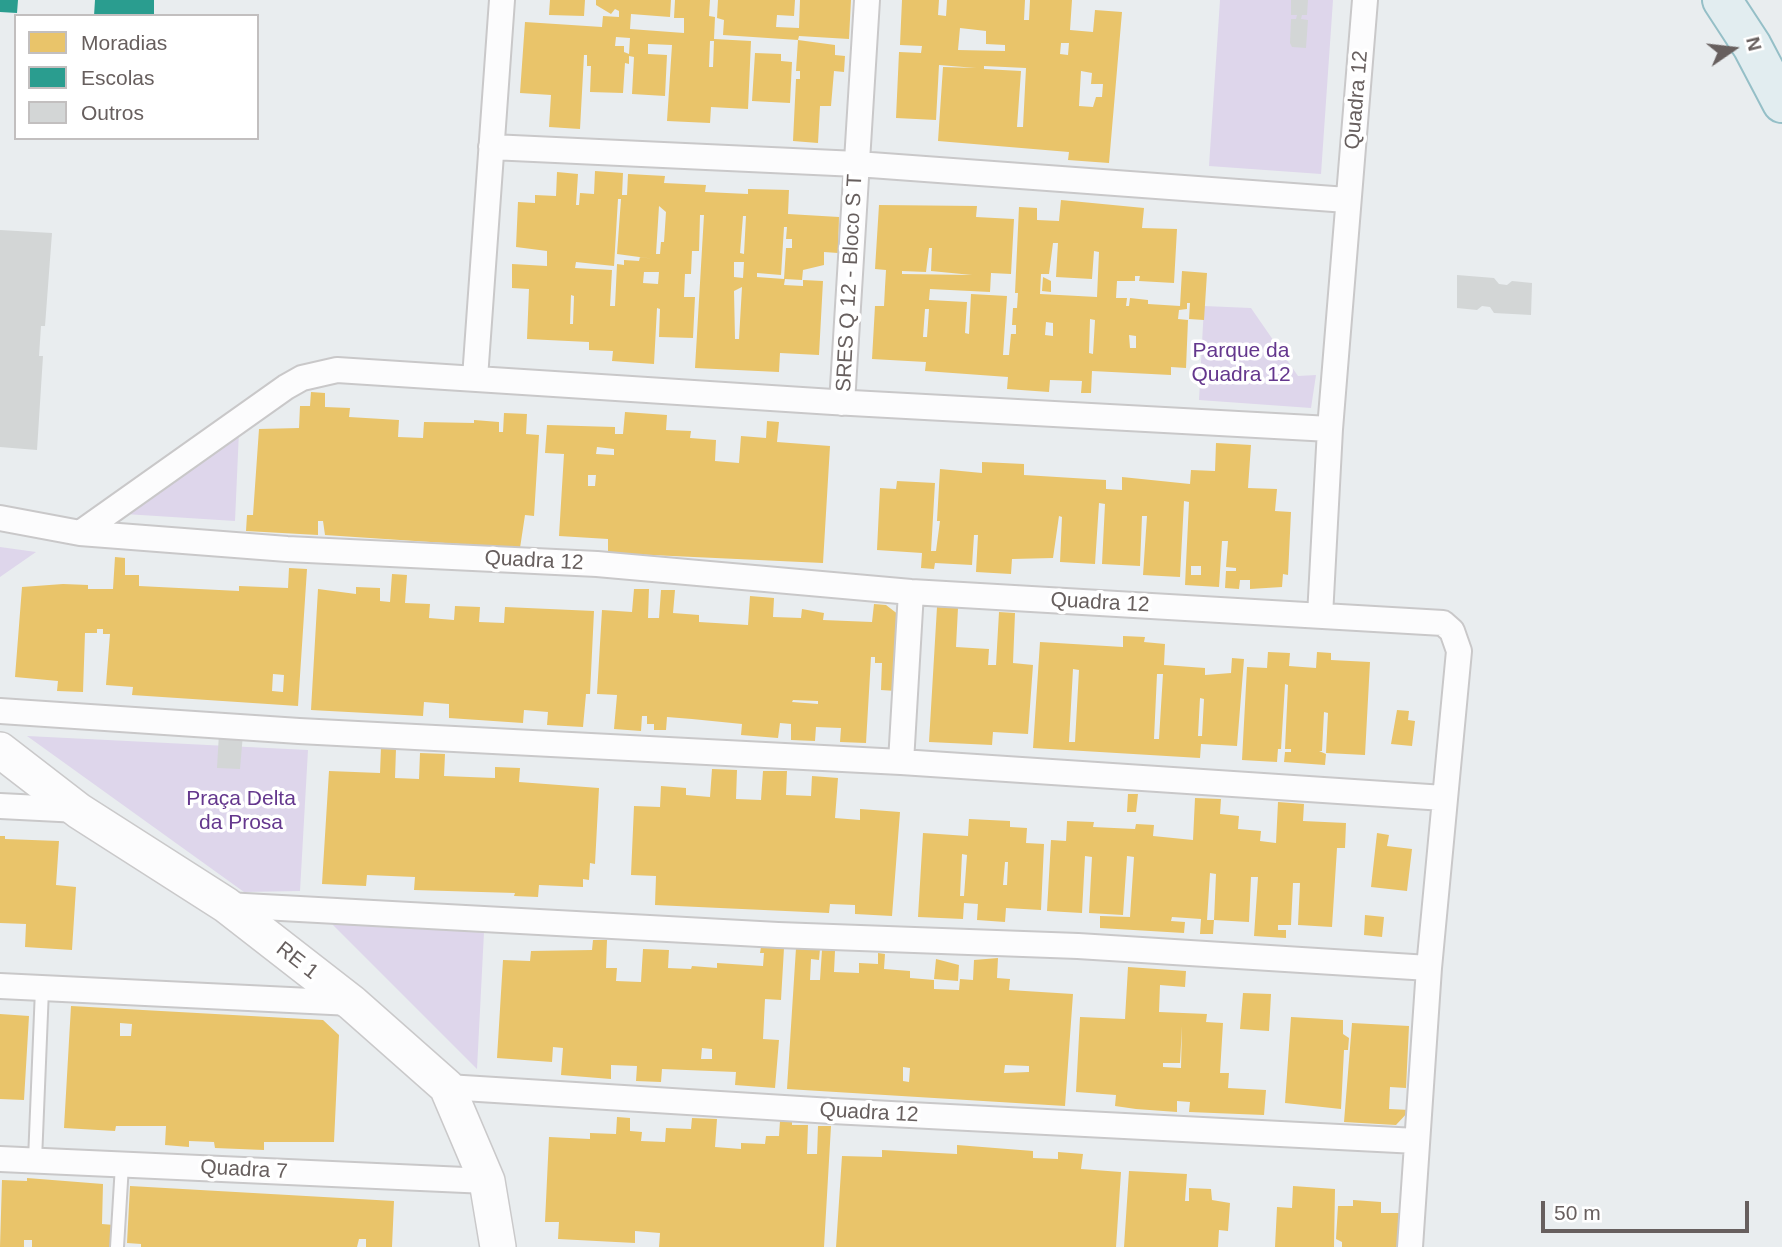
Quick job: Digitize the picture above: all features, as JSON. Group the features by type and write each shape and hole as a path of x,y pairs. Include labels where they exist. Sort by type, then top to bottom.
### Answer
{"highway":[{"path":"1722,0 1752,46 1782,103"}],"street":[{"path":"475,378 502,0"},
{"name":"SRES Q 12 - Bloco S T","path":"842,403 867,0"},
{"name":"Quadra 12","path":"1320,616 1330,429 1365,0"},
{"path":"491,147 857,164 1347,200"},
{"path":"80,533 302,378 337,370 842,403 1330,429"},
{"name":"Quadra 12","path":"0,518 80,533 287,549 597,564 911,592 1432,621 1443,624 1452,631 1459,651 1444,797"},
{"path":"901,762 911,592"},
{"path":"0,711 326,733 901,762 1444,797 1410,1247"},
{"name":"RE 1","path":"0,750 79,811 226,905 352,1003 447,1087 487,1181 498,1247"},
{"path":"0,806 79,811"},
{"path":"226,905 778,936 1065,945 1429,968"},
{"path":"0,986 352,1003"},
{"name":"Quadra 12","path":"447,1087 885,1114 1417,1141"},
{"name":"Quadra 7","path":"0,1159 487,1181"}],"lane":[{"path":"35,1160 42,989"},
{"path":"117,1247 122,1165"}],"green space":[{"path":"1220,0 1333,0 1321,174 1209,166"},
{"name":"Parque da Quadra 12","path":"1204,306 1251,308 1298,376 1316,375 1311,408 1199,400"},
{"path":"239,431 235,521 125,514"},
{"path":"0,547 36,552 0,577"},
{"name":"Praça Delta da Prosa","path":"27,736 308,750 300,891 244,892"},
{"path":"332,924 484,932 477,1069"}],"building: Moradias":[{"path":"550,0 585,0 584,16 549,15"},
{"path":"596,0 671,0 670,17 631,14 630,29 684,33 684,18 674,18 675,0 710,0 709,16 715,17 714,39 751,41 748,109 711,107 710,123 667,121 672,45 648,44 648,54 667,55 665,96 632,94 634,57 629,56 629,64 625,63 623,93 590,92 591,66 587,66 587,55 584,55 580,129 549,127 551,95 520,93 525,22 602,27 603,16 619,17 619,11 615,9 611,14 596,5","holes":["616,37 630,38 629,54 624,52 624,46 615,46","710,41 714,41 713,67 709,67"]},
{"path":"718,0 795,0 794,16 777,15 776,27 799,28 800,0 851,0 849,39 799,36 798,40 723,35 724,20 717,18"},
{"path":"902,0 939,0 938,15 946,16 947,0 1025,0 1024,20 1029,20 1030,0 1072,0 1070,30 1093,32 1095,10 1122,12 1109,163 1068,160 1069,152 938,141 943,67 976,68 939,65 936,120 896,118 899,52 921,53 922,46 900,45","holes":["960,28 986,31 986,44 1005,45 1005,51 958,50","1061,43 1069,43 1068,55 1060,54","984,66 1026,68 1023,127 1017,127 1021,71 984,69","1081,71 1092,73 1091,84 1103,84 1102,97 1096,97 1093,107 1079,106"]},
{"path":"798,40 835,45 835,55 845,56 844,72 834,71 831,106 820,106 818,143 793,141 796,79 800,79 800,71 796,71"},
{"path":"755,53 781,54 781,61 792,62 790,103 752,101"},
{"path":"595,171 623,173 622,195 627,195 628,174 665,176 664,183 706,185 705,192 748,194 748,189 789,190 788,214 839,217 838,253 824,252 824,265 803,270 802,280 785,279 784,285 803,286 803,280 823,281 819,355 780,353 779,372 695,368 704,215 700,215 699,251 692,251 691,274 685,274 684,297 695,297 693,338 659,337 660,309 657,308 654,364 612,361 613,351 589,350 589,342 527,339 529,289 512,288 512,264 547,266 547,251 516,247 518,202 535,203 535,195 556,196 557,172 578,174 576,205 579,205 580,193 594,194","holes":["618,199 621,199 617,254 640,257 639,261 624,260 624,265 617,264 615,306 610,306 612,270 575,268 576,262 614,266","659,206 666,212 664,242 661,242 660,254 656,254","743,216 746,216 744,254 740,253","784,227 787,227 786,239 792,239 792,248 786,248 784,279 757,277 757,273 781,275","734,262 744,262 743,278 734,277","644,272 659,272 658,284 643,283","742,287 739,339 735,339 734,291","571,295 574,296 573,324 570,324"]},
{"path":"1061,200 1144,208 1142,228 1177,229 1174,283 1139,281 1140,276 1135,276 1135,281 1117,281 1116,298 1127,298 1126,306 1129,306 1130,298 1148,300 1148,304 1180,306 1182,271 1207,273 1204,320 1189,319 1190,303 1187,303 1187,309 1179,310 1178,319 1188,320 1186,368 1171,367 1171,375 1092,371 1091,393 1081,393 1082,381 1050,380 1049,392 1007,389 1008,377 925,371 926,362 872,359 875,306 884,306 886,270 875,269 879,205 977,206 976,217 1014,219 1011,274 991,273 990,292 930,289 929,300 967,302 965,333 969,334 971,294 1007,296 1003,355 1009,355 1011,334 1016,334 1016,325 1012,325 1013,308 1017,308 1018,293 1015,293 1019,207 1037,208 1037,220 1059,221","holes":["1053,243 1058,243 1056,277 1092,279 1094,251 1099,252 1097,297 1040,294 1041,274 1049,274","929,248 932,248 931,271 972,275 902,274 902,271 926,272","925,309 929,309 927,337 923,337","1090,319 1095,320 1093,354 1089,353","1046,322 1053,323 1053,336 1045,335","1129,335 1136,336 1136,348 1130,348"]},
{"path":"1043,277 1051,281 1051,292 1042,291"},
{"path":"311,392 325,393 325,407 350,408 349,417 399,420 398,437 423,438 424,422 499,422 499,432 503,432 504,413 527,414 526,434 539,435 534,516 525,515 520,548 325,535 323,521 318,521 318,535 246,531 247,515 253,515 259,429 299,428 300,406 310,406"},
{"path":"625,412 667,415 666,430 691,431 690,438 716,440 715,461 739,463 741,436 766,438 767,421 779,422 777,442 830,446 823,563 608,553 608,539 559,536 564,454 545,453 547,425 615,427 615,434 623,434","holes":["597,447 614,449 614,455 596,454","588,475 596,475 595,486 588,486"]},
{"path":"1216,443 1251,445 1248,488 1277,489 1275,511 1291,512 1288,575 1283,574 1282,587 1250,589 1250,580 1240,580 1239,589 1225,588 1226,571 1236,571 1236,568 1226,567 1228,541 1222,541 1219,587 1185,585 1189,502 1184,501 1180,577 1143,575 1147,516 1142,516 1140,566 1102,564 1105,504 1099,503 1095,564 1060,562 1062,517 1059,516 1053,558 1012,559 1011,574 976,572 978,535 974,535 972,565 935,563 934,569 921,568 922,553 877,550 880,488 896,489 897,481 935,483 931,551 936,551 940,521 937,521 940,469 982,473 982,462 1024,464 1024,475 1106,480 1106,489 1122,490 1122,477 1190,484 1191,470 1215,471","holes":["1191,566 1201,566 1201,575 1191,575"]},
{"path":"115,557 125,558 125,575 139,575 139,586 239,591 239,586 288,588 289,568 307,569 298,706 132,695 133,687 106,685 110,634 103,634 103,629 97,629 97,633 85,633 83,692 57,691 58,681 15,677 22,587 63,584 88,585 88,589 113,589","holes":["273,674 284,675 283,692 272,691"]},
{"path":"392,574 407,575 405,603 430,604 429,618 454,620 455,606 480,607 479,622 504,623 505,607 594,611 590,694 586,694 583,727 547,725 548,712 524,710 523,723 449,718 449,704 424,702 423,716 311,710 318,589 356,594 356,587 380,588 380,601 390,602"},
{"path":"634,589 649,589 648,618 659,618 661,590 675,590 673,613 699,615 699,622 748,625 750,596 774,598 773,617 801,618 802,609 824,613 823,620 872,622 874,604 886,605 899,615 896,691 881,690 882,663 875,663 875,657 871,657 866,743 840,742 841,728 816,727 815,741 791,740 791,724 780,723 778,738 741,735 742,724 667,717 666,730 654,730 654,724 647,724 647,716 642,716 641,731 614,729 617,695 597,694 602,610 632,612","holes":["793,700 818,701 818,704 792,702"]},
{"path":"937,607 958,608 956,647 989,649 988,665 996,665 999,612 1015,613 1013,663 1033,665 1028,734 993,732 992,745 929,742"},
{"path":"1123,636 1145,637 1144,642 1165,644 1164,665 1205,668 1205,675 1231,673 1232,658 1244,659 1237,746 1201,744 1200,758 1033,748 1040,642 1123,647","holes":["1073,669 1079,670 1075,742 1069,742","1157,674 1163,674 1159,739 1154,739","1200,698 1204,699 1202,736 1198,736"]},
{"path":"1268,652 1290,653 1289,666 1316,668 1317,652 1331,653 1331,660 1370,662 1365,755 1326,753 1328,713 1324,712 1322,751 1319,751 1326,754 1325,765 1284,762 1285,752 1291,752 1291,749 1285,749 1288,685 1285,684 1281,749 1278,749 1277,762 1242,760 1247,667 1267,668"},
{"path":"1397,710 1409,711 1408,720 1415,721 1412,746 1391,744"},
{"path":"381,748 396,749 395,778 419,779 420,753 445,754 444,776 495,778 495,767 520,768 519,782 599,788 595,864 590,863 589,880 583,879 583,887 539,885 538,897 514,896 515,893 414,890 415,877 367,875 366,886 322,884 329,771 380,773"},
{"path":"712,769 737,770 736,799 761,800 763,771 787,771 786,795 811,796 812,776 838,778 835,818 860,820 860,809 900,812 892,916 855,914 855,905 830,904 829,913 655,905 656,876 631,875 634,806 660,807 661,786 686,788 686,795 710,797"},
{"path":"1128,794 1138,794 1136,812 1127,812"},
{"path":"1195,798 1221,799 1220,814 1239,816 1238,829 1261,831 1260,841 1276,843 1278,802 1304,804 1303,821 1346,823 1345,848 1337,848 1332,927 1298,925 1300,883 1293,883 1291,925 1278,925 1278,930 1286,930 1286,938 1254,936 1258,877 1251,877 1249,922 1214,920 1213,934 1200,934 1201,919 1172,917 1171,921 1185,922 1184,933 1100,928 1100,916 1130,917 1134,857 1127,856 1123,915 1089,913 1092,857 1085,856 1082,913 1047,911 1051,840 1066,841 1067,821 1094,822 1093,827 1135,829 1136,824 1154,825 1153,836 1193,840","holes":["1210,873 1216,874 1214,920 1207,920"]},
{"path":"969,819 1010,821 1010,827 1027,828 1026,843 1044,844 1041,910 1006,908 1005,922 977,920 978,904 964,903 963,919 918,917 923,833 968,836","holes":["962,854 967,855 964,896 960,896","1005,862 1008,862 1007,885 1003,885"]},
{"path":"1377,833 1389,835 1387,846 1412,849 1407,891 1371,887"},
{"path":"0,836 5,836 5,839 59,841 56,885 76,887 72,950 25,947 26,924 0,923"},
{"path":"1365,915 1384,917 1382,937 1364,935"},
{"path":"593,940 607,940 606,968 617,968 616,981 641,982 643,949 669,950 668,968 691,969 692,966 717,968 717,963 763,966 764,953 760,953 761,947 784,948 781,1000 765,999 763,1039 779,1040 775,1088 735,1085 736,1072 662,1069 661,1082 636,1081 637,1066 611,1065 611,1079 561,1075 563,1048 553,1047 552,1062 497,1058 503,960 530,961 531,951 592,950","holes":["702,1048 712,1049 712,1059 701,1059"]},
{"path":"796,948 820,949 819,960 811,959 810,980 820,980 822,950 835,951 834,972 859,973 859,963 878,964 878,953 885,954 884,969 910,971 910,978 934,980 934,989 959,990 960,979 973,980 974,960 998,958 997,978 1010,979 1009,990 1073,994 1065,1106 787,1089","holes":["1005,1065 1029,1066 1029,1072 1004,1073","903,1067 910,1068 909,1082 903,1081"]},
{"path":"936,959 959,965 958,981 934,979"},
{"path":"1128,967 1186,971 1185,987 1160,985 1159,1012 1207,1014 1206,1022 1223,1023 1220,1073 1229,1073 1228,1088 1266,1090 1264,1115 1189,1112 1190,1102 1177,1101 1177,1112 1136,1109 1115,1106 1116,1095 1076,1092 1080,1017 1125,1019","holes":["1182,1026 1181,1068 1163,1067 1163,1063 1180,1063"]},
{"path":"1243,993 1271,994 1269,1031 1240,1029"},
{"path":"71,1006 323,1020 339,1035 334,1142 264,1142 264,1150 215,1148 214,1142 189,1141 189,1147 165,1145 166,1126 116,1126 115,1131 64,1128","holes":["120,1023 132,1024 131,1036 120,1036"]},
{"path":"0,1014 29,1016 24,1100 0,1099"},
{"path":"1291,1017 1343,1020 1343,1034 1349,1038 1348,1050 1344,1050 1341,1109 1285,1103"},
{"path":"1352,1023 1409,1026 1406,1088 1390,1087 1389,1109 1410,1110 1396,1125 1344,1122"},
{"path":"617,1117 630,1118 630,1131 642,1132 641,1141 665,1142 666,1128 691,1129 692,1118 717,1119 715,1147 741,1149 741,1143 765,1144 766,1136 779,1136 780,1121 792,1122 792,1125 808,1125 807,1154 817,1154 818,1126 831,1126 824,1247 659,1247 660,1233 635,1231 635,1243 558,1239 559,1222 545,1222 549,1137 590,1139 590,1133 616,1134"},
{"path":"957,1145 1033,1151 1033,1158 1058,1159 1058,1152 1083,1154 1081,1169 1121,1172 1116,1247 836,1247 842,1156 882,1157 882,1150 957,1154"},
{"path":"1129,1171 1187,1174 1185,1201 1189,1201 1189,1188 1211,1189 1212,1200 1230,1203 1228,1231 1219,1230 1218,1247 1124,1247"},
{"path":"27,1178 103,1184 102,1224 114,1225 112,1247 32,1247 32,1240 24,1240 24,1247 0,1247 2,1180 27,1181"},
{"path":"130,1186 394,1201 392,1247 366,1247 366,1239 359,1239 357,1247 141,1247 141,1244 127,1243"},
{"path":"1293,1186 1335,1189 1334,1247 1275,1247 1277,1207 1292,1208"},
{"path":"1353,1200 1381,1202 1381,1213 1401,1213 1399,1247 1342,1247 1342,1242 1336,1239 1338,1206 1353,1206"}],"building: Escolas":[{"path":"0,0 18,0 17,13 0,12"},
{"path":"95,0 154,0 154,14 94,14"}],"building: Outros":[{"path":"1291,0 1308,0 1307,15 1302,15 1301,19 1308,20 1306,48 1292,47 1290,43 1291,19 1296,19 1297,15 1291,15"},
{"path":"0,230 52,233 45,326 41,326 39,356 43,356 37,450 0,447"},
{"path":"1457,275 1494,278 1499,284 1507,285 1512,281 1532,283 1531,315 1494,313 1490,307 1482,306 1477,310 1457,308"},
{"path":"219,733 243,734 240,769 217,768"}]}
